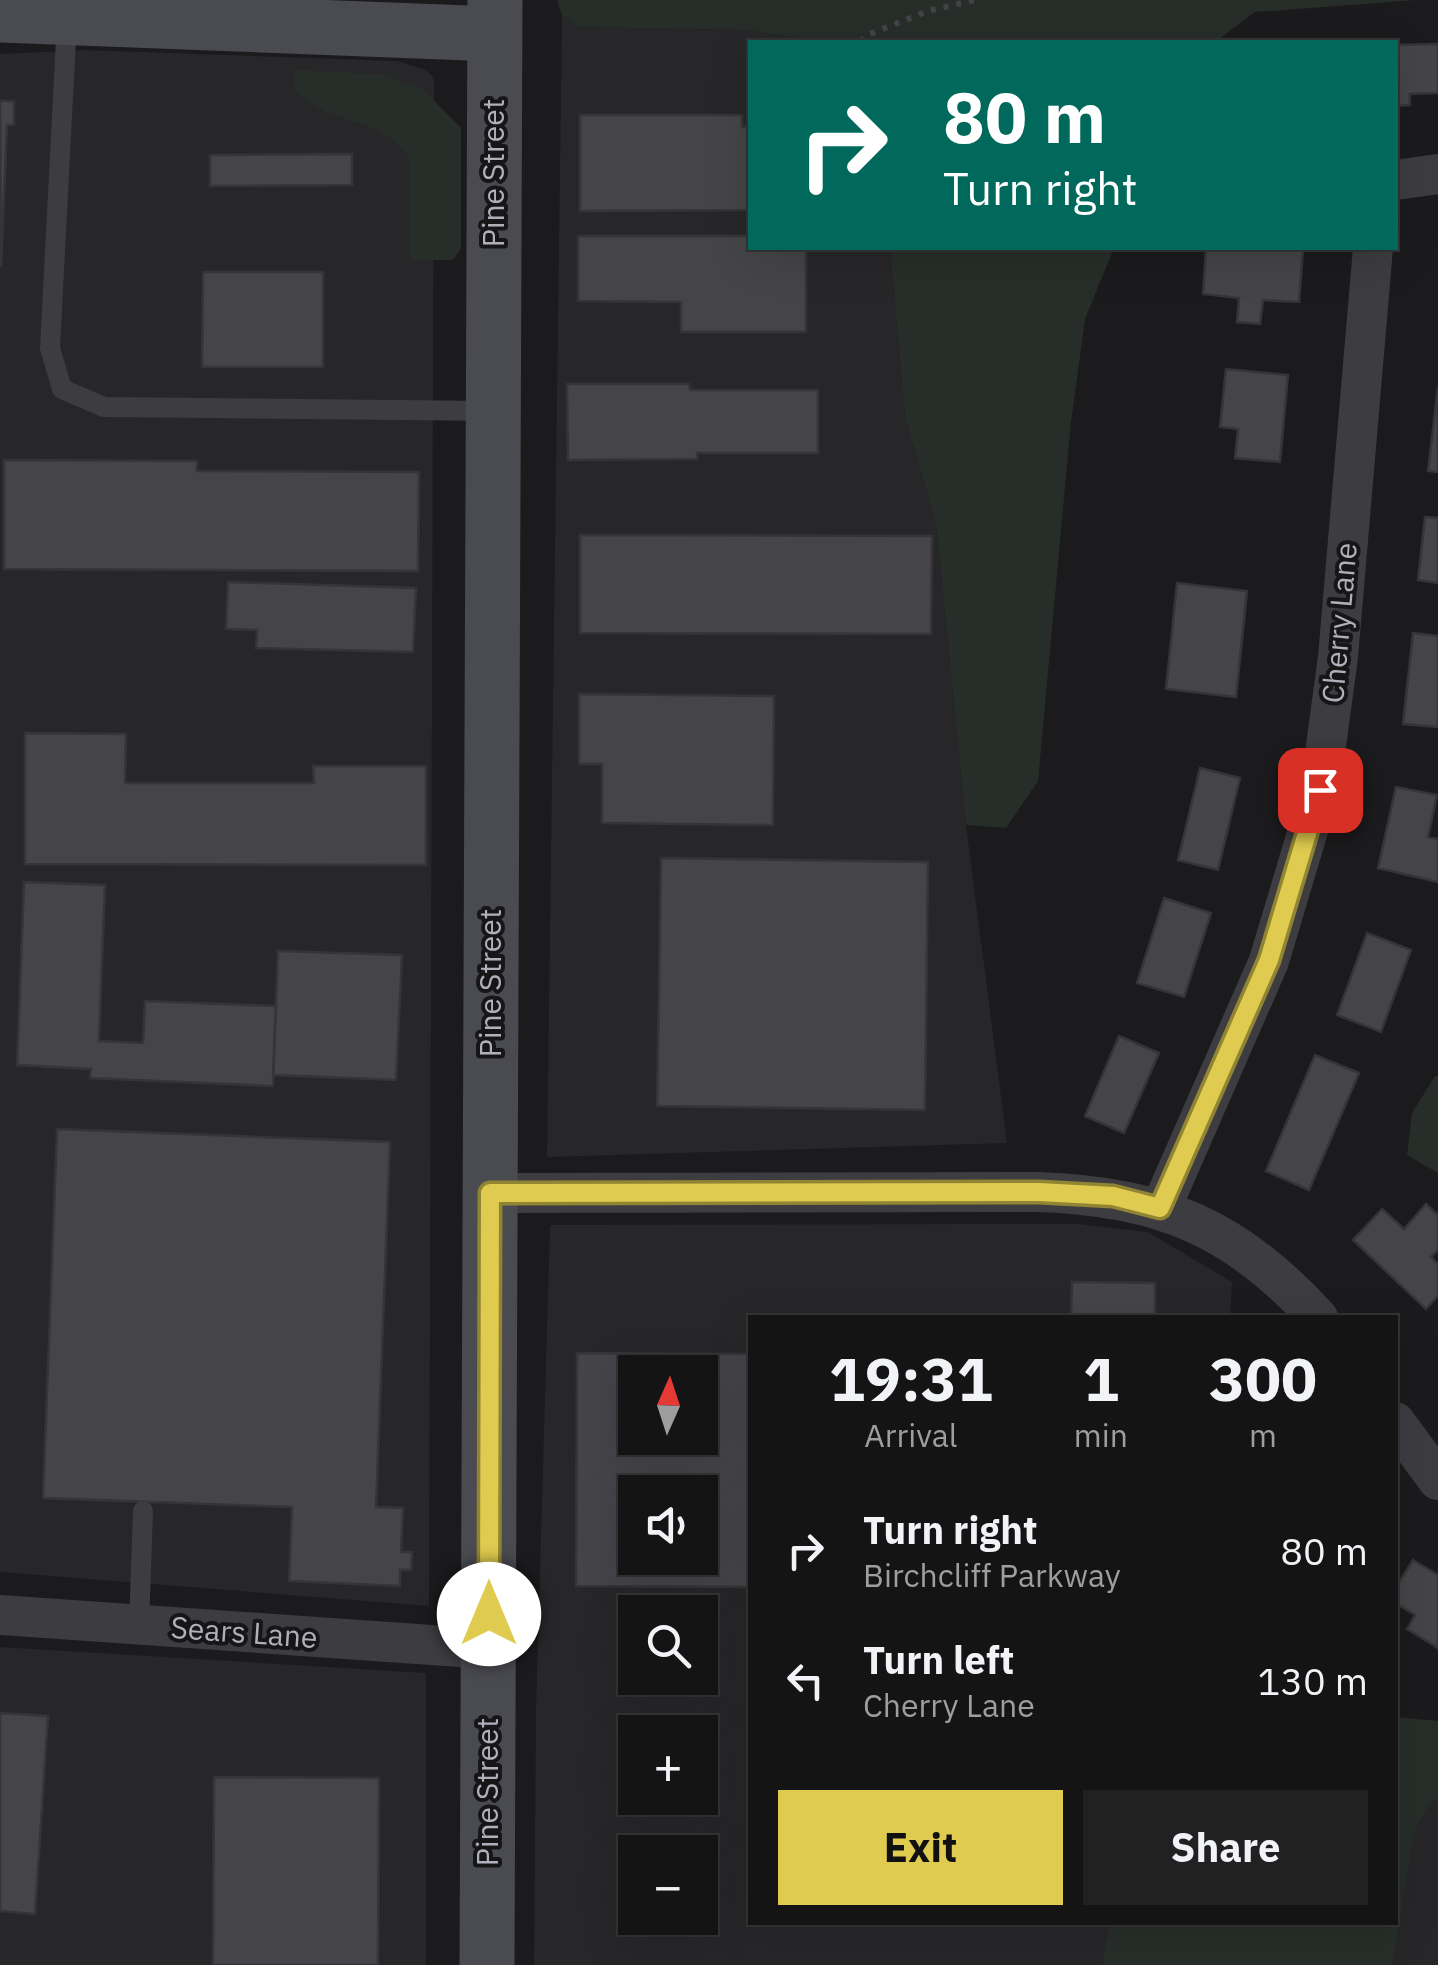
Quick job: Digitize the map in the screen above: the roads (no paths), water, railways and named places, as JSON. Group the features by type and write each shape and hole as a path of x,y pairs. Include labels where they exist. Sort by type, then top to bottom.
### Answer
{"main road":[{"path":"0,15 495,17"},
{"name":"Pine Street","path":"487,1965 495,17"}],"street":[{"path":"1398,180 1438,174"},
{"name":"Cherry Lane","path":"1160,1208 1269,960 1320,790 1338,657 1373,250"},
{"path":"490,1193 1039,1192 1113,1196 1160,1208 1225,1239 1292,1289 1315,1315"},
{"path":"1398,1426 1438,1480"},
{"name":"Sears Lane","path":"0,1615 489,1649"}],"lane":[{"path":"68,18 50,348 62,389 104,407 493,411"},
{"path":"139,1626 143,1511"}]}
